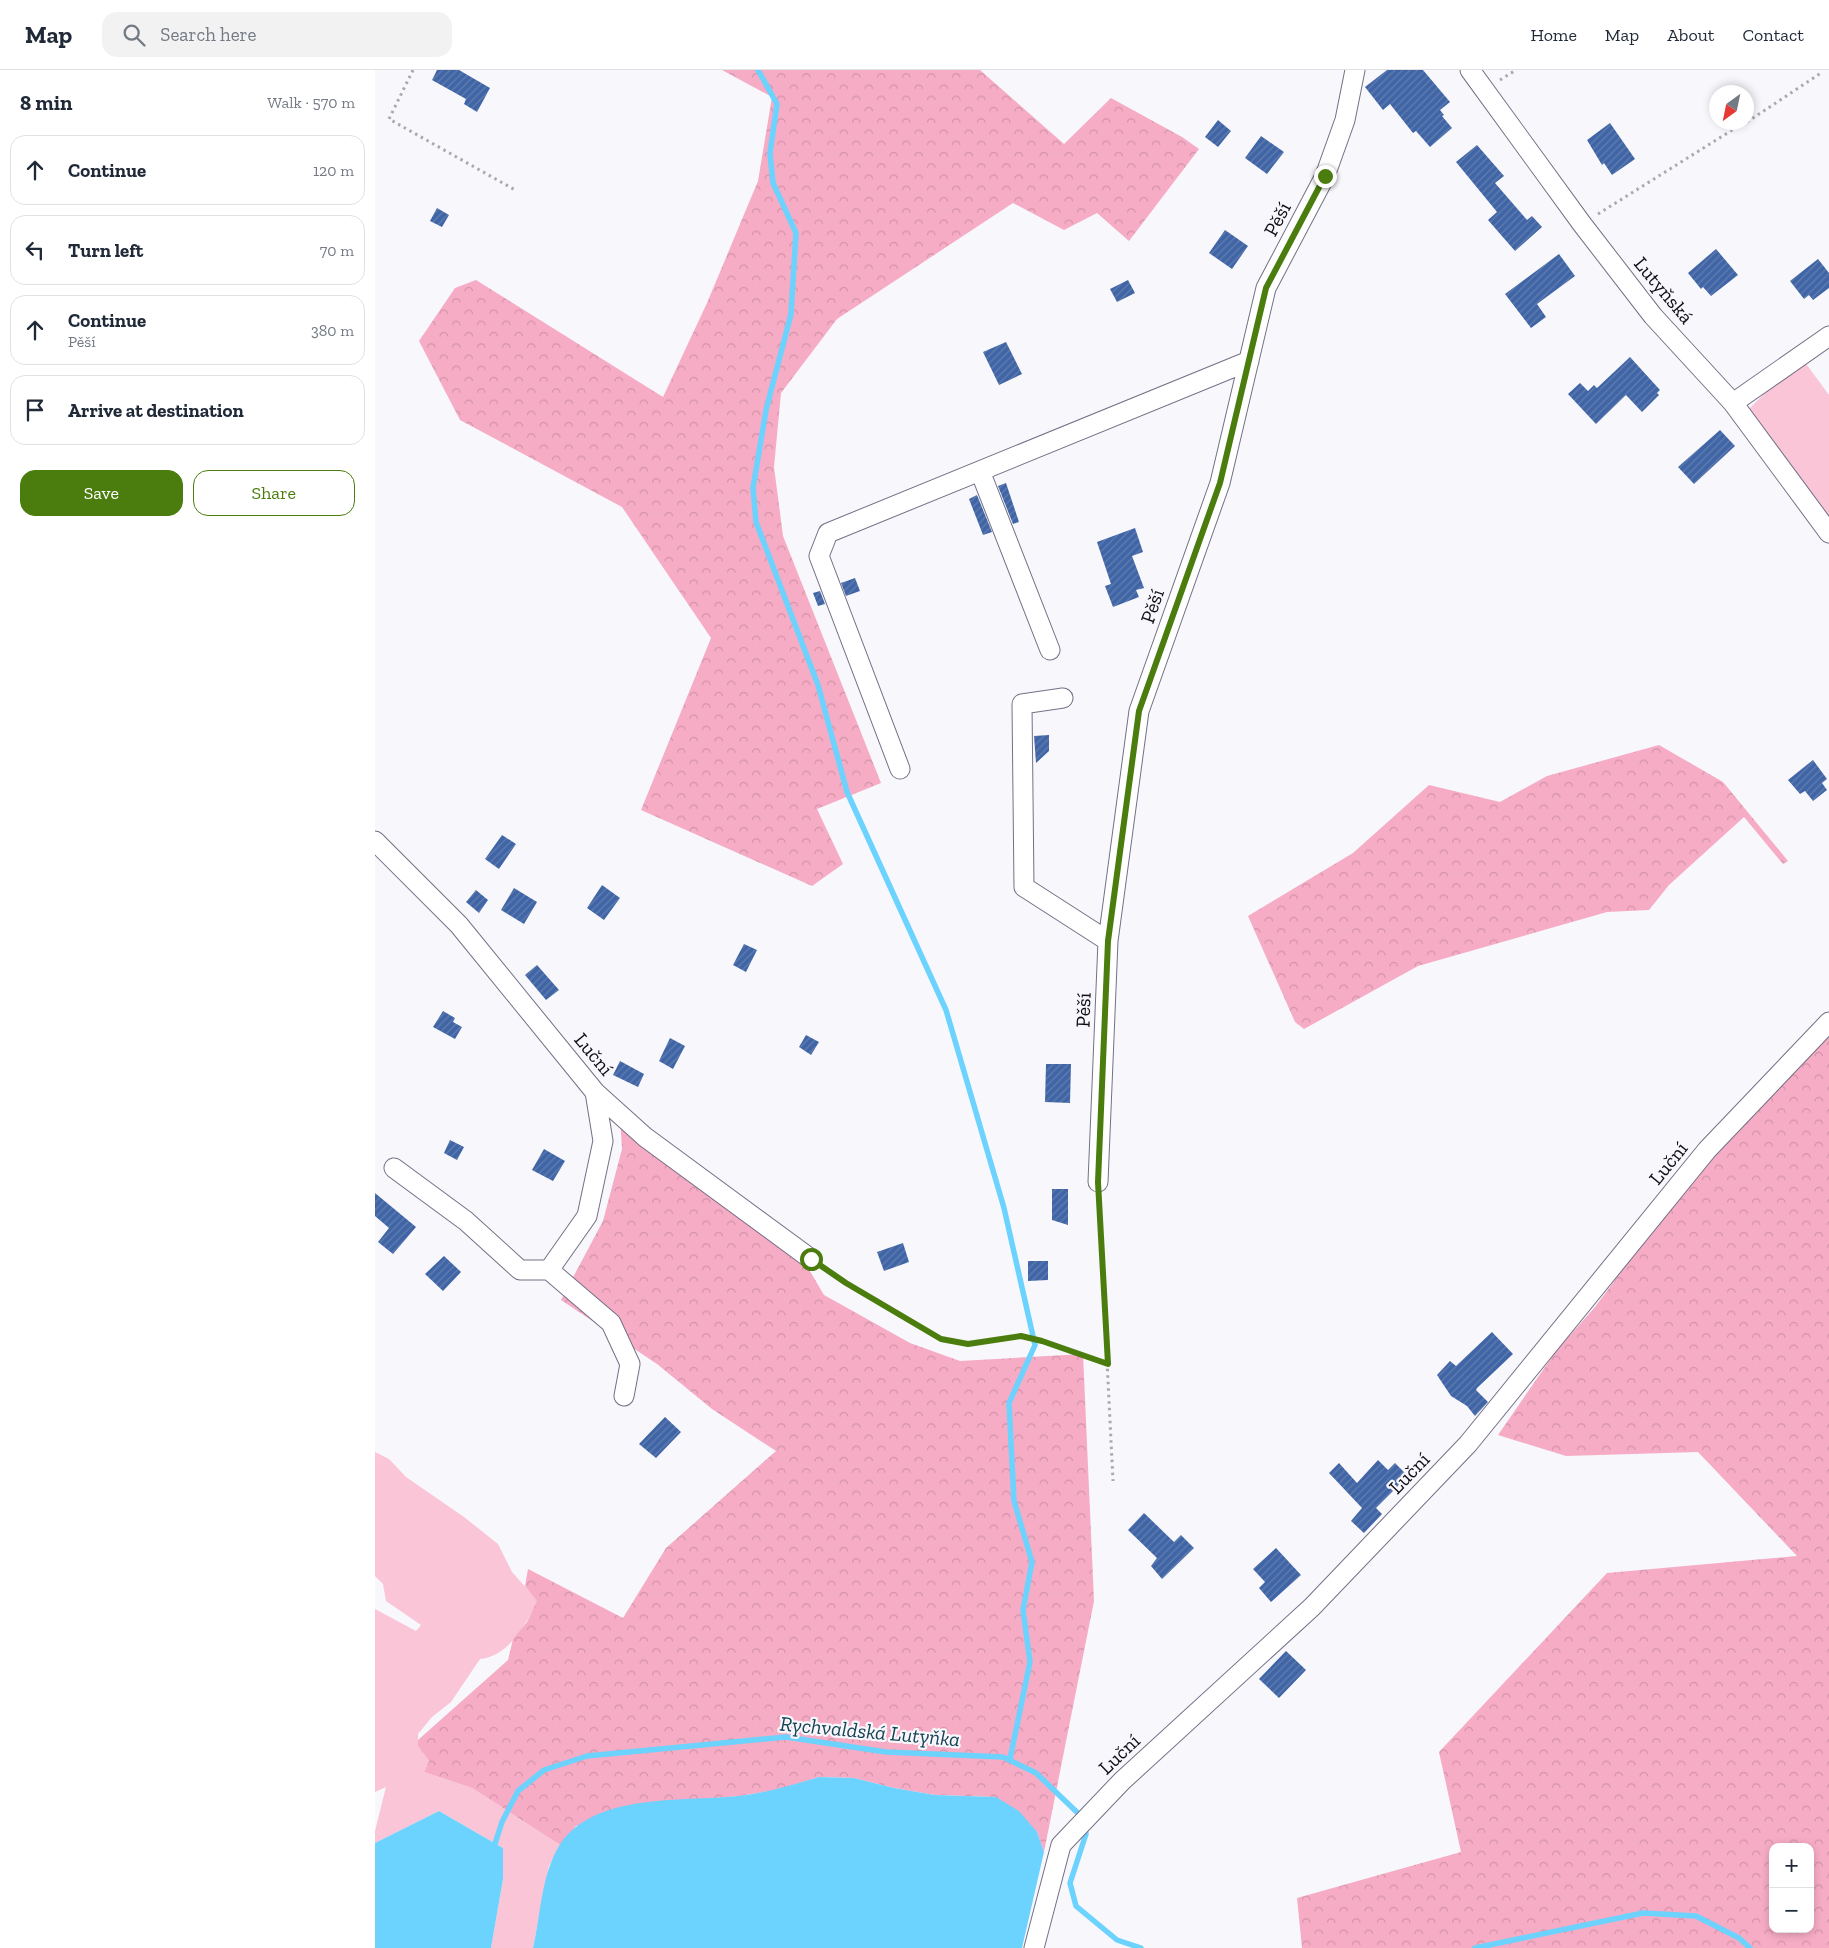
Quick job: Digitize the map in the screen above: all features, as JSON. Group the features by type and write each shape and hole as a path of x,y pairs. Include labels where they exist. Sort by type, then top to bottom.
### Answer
{"street":[{"name":"Pěší","path":"1098,1182 1108,941 1139,711 1220,483 1266,288 1325,176 1345,120 1355,70"},
{"name":"Lutyňská","path":"1470,70 1582,224 1653,316 1733,402 1829,533"},
{"path":"1733,402 1829,336"},
{"path":"900,769 819,556 828,533 1249,361"},
{"path":"980,471 1050,650"},
{"path":"1063,698 1022,704 1024,887 1108,941"},
{"name":"Luční","path":"375,841 459,925 595,1092 645,1138 811,1259"},
{"name":"Luční","path":"1034,1948 1061,1845 1122,1781 1312,1607 1469,1444 1707,1150 1829,1022"},
{"path":"549,1270 587,1216 603,1141 595,1092"},
{"path":"394,1168 466,1221 520,1270 549,1270 611,1323 630,1364 624,1396"}],"path":[{"path":"413,70 389,119 517,191"},
{"path":"1754,117 1821,72"},
{"path":"1582,224 1733,130"},
{"path":"1098,1182 1113,1481"},
{"path":"811,1259 846,1283 941,1339 968,1344 1021,1336 1042,1341 1108,1364"}],"shaded area":[{"path":"1804,361 1829,395 1829,517 1749,409 1769,389"},
{"path":"375,1452 389,1459 406,1477 464,1517 498,1544 512,1572 538,1601 522,1629 508,1646 490,1657 480,1659 451,1702 432,1717 418,1734 418,1746 429,1761 424,1772 472,1788 560,1845 549,1866 533,1948 491,1948 503,1879 503,1848 439,1811 375,1843 375,1831 386,1787 375,1792 375,1609 416,1631 421,1625 386,1601 383,1584 375,1576"}],"green space":[{"path":"722,70 980,70 1064,144 1111,98 1182,137 1199,149 1129,241 1097,213 1064,230 1013,203 837,319 781,393 774,467 783,536 881,783 817,809 843,864 812,886 641,810 711,638 622,507 460,420 419,341 455,288 476,280 663,397 707,303 758,181 772,97"},
{"path":"1659,745 1723,782 1788,861 1783,864 1744,817 1669,885 1649,910 1607,912 1418,966 1304,1029 1295,1022 1248,916 1353,853 1429,785 1500,802 1547,776"},
{"path":"1829,1028 1829,1948 1302,1948 1297,1898 1461,1852 1439,1752 1607,1573 1797,1556 1698,1452 1566,1456 1498,1435 1556,1351 1595,1307 1699,1167"},
{"path":"620,1117 801,1256 824,1295 910,1343 960,1361 1083,1354 1094,1601 1044,1852 1037,1832 996,1797 935,1795 894,1788 854,1778 819,1777 781,1789 740,1796 665,1802 576,1826 560,1845 472,1788 424,1772 429,1761 418,1746 418,1740 508,1660 513,1639 527,1622 537,1601 525,1586 528,1569 623,1618 666,1548 776,1451 712,1409 657,1364 561,1300 603,1221 622,1149"}],"water":[{"path":"819,1777 854,1778 894,1788 935,1795 996,1797 1019,1811 1037,1832 1044,1852 1022,1948 533,1948 545,1882 553,1858 559,1846 574,1829 593,1816 616,1808 640,1803 759,1793"},
{"path":"439,1811 503,1848 503,1879 491,1948 375,1948 375,1843"}],"building":[{"path":"437,70 459,70 490,88 477,112 464,104 466,99 432,80"},
{"path":"1387,70 1423,70 1450,102 1440,110 1444,115 1442,116 1452,128 1430,147 1416,131 1413,133 1390,104 1383,110 1365,87"},
{"path":"1218,120 1231,131 1218,147 1205,137"},
{"path":"1610,123 1635,159 1612,175 1604,163 1602,165 1587,140"},
{"path":"1261,136 1284,152 1267,174 1245,158"},
{"path":"1477,145 1504,176 1495,183 1527,220 1532,216 1542,227 1515,251 1488,220 1497,212 1456,162"},
{"path":"437,208 449,215 442,227 430,221"},
{"path":"1225,230 1248,246 1232,269 1209,253"},
{"path":"1716,249 1738,275 1711,296 1703,287 1701,289 1688,273"},
{"path":"1559,254 1575,276 1537,304 1546,317 1531,328 1505,294"},
{"path":"1818,259 1829,273 1829,288 1813,300 1809,295 1804,299 1790,281"},
{"path":"1128,280 1135,293 1117,302 1110,289"},
{"path":"1006,342 1022,374 999,385 983,352"},
{"path":"1630,357 1660,390 1657,393 1659,395 1642,412 1626,395 1596,424 1568,394 1580,383 1588,391 1594,385 1597,388"},
{"path":"1720,430 1735,446 1694,484 1678,467"},
{"path":"1006,483 1019,522 1013,524 998,486"},
{"path":"977,495 992,532 983,535 969,499"},
{"path":"1135,528 1143,552 1132,556 1144,588 1136,590 1139,597 1113,607 1105,586 1111,584 1097,542"},
{"path":"855,578 860,591 846,596 841,583"},
{"path":"820,591 825,604 818,606 813,593"},
{"path":"1049,735 1049,751 1036,763 1034,736"},
{"path":"1813,760 1827,779 1822,783 1827,790 1813,801 1805,791 1800,794 1788,780"},
{"path":"502,835 516,844 499,869 485,859"},
{"path":"602,885 620,898 604,920 587,908"},
{"path":"514,888 537,902 524,924 501,910"},
{"path":"476,890 488,900 479,913 466,902"},
{"path":"744,944 757,950 746,972 733,965"},
{"path":"537,965 559,990 546,1000 525,975"},
{"path":"443,1011 455,1018 453,1022 462,1027 455,1039 433,1027"},
{"path":"806,1035 819,1042 811,1055 799,1047"},
{"path":"670,1038 685,1046 673,1069 659,1061"},
{"path":"620,1061 644,1074 638,1087 613,1075"},
{"path":"1046,1064 1071,1064 1070,1103 1045,1102"},
{"path":"450,1140 464,1147 457,1160 444,1153"},
{"path":"544,1149 565,1161 553,1181 532,1170"},
{"path":"1052,1189 1068,1189 1068,1225 1052,1220"},
{"path":"375,1193 416,1227 393,1254 378,1242 389,1228 375,1216"},
{"path":"903,1243 909,1262 884,1271 877,1252"},
{"path":"444,1256 461,1272 443,1291 425,1274"},
{"path":"1028,1261 1048,1261 1048,1280 1028,1281"},
{"path":"1492,1332 1513,1354 1477,1388 1476,1390 1488,1402 1475,1416 1467,1406 1451,1396 1437,1375 1450,1361 1456,1366"},
{"path":"665,1417 681,1432 656,1458 639,1444"},
{"path":"1378,1460 1388,1470 1395,1463 1408,1476 1376,1508 1382,1514 1364,1533 1351,1521 1362,1508 1329,1473 1339,1463 1357,1483"},
{"path":"1144,1513 1174,1542 1181,1535 1194,1548 1162,1579 1151,1566 1157,1558 1128,1530"},
{"path":"1276,1548 1301,1575 1271,1602 1259,1588 1265,1582 1253,1569"},
{"path":"1286,1651 1306,1670 1279,1698 1259,1679"}],"waterway":[{"path":"758,70 777,104 770,153 773,183 796,233 791,314 766,410 753,488 756,522 818,685 847,792 946,1010 1004,1208 1035,1345 1009,1403 1014,1501 1032,1562 1023,1610 1030,1662 1010,1759"},
{"name":"Rychvaldská Lutyňka","path":"493,1850 502,1822 518,1791 544,1770 587,1756 786,1737 886,1752 1003,1757 1036,1773 1082,1817 1086,1834 1070,1883 1076,1906 1117,1940 1141,1948"},
{"name":"Rychvaldská Lutyňka","path":"1475,1948 1643,1913 1696,1916 1739,1938 1750,1948"}],"route":[{"path":"811,1259 846,1283 941,1339 968,1344 1021,1336 1042,1341 1108,1364 1098,1182 1108,941 1139,711 1220,483 1266,288 1325,176"}]}
